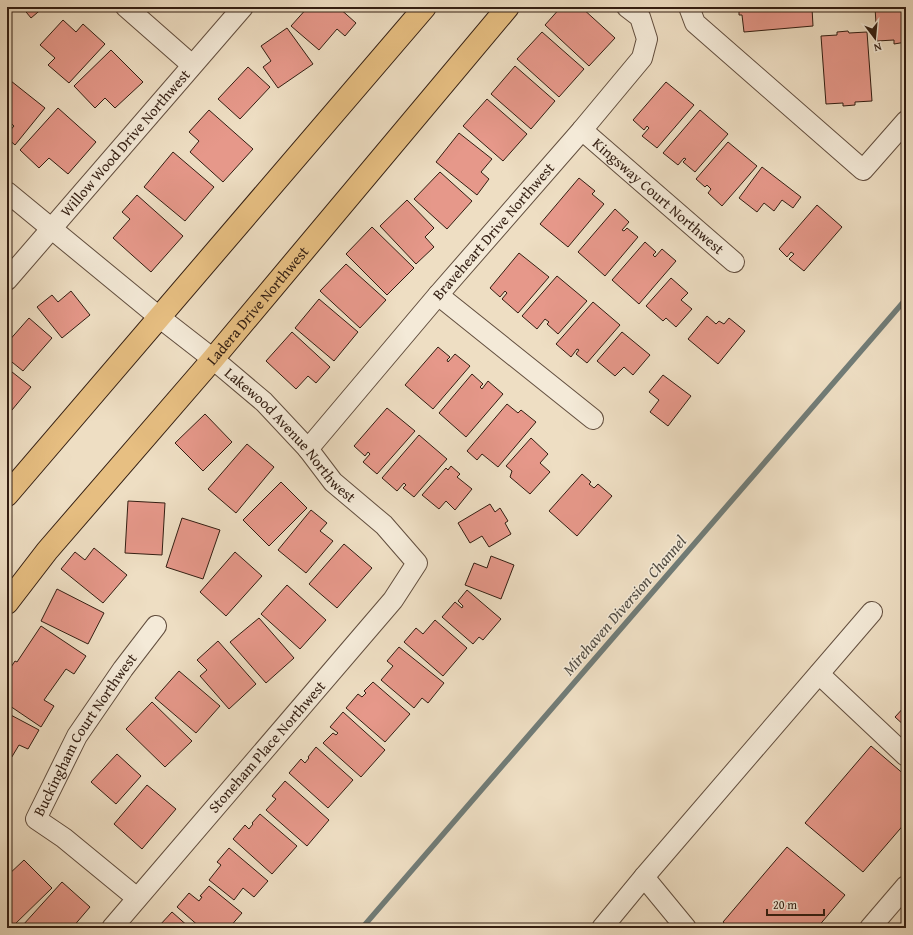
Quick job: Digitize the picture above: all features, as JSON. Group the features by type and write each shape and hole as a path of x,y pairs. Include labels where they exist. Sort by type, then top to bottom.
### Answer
{"main road":[{"path":"7,495 425,7"},
{"name":"Ladera Drive Northwest","path":"7,603 47,551 213,359 508,7"}],"street":[{"path":"126,7 192,65"},
{"name":"Willow Wood Drive Northwest","path":"7,280 243,7"},
{"name":"Braveheart Drive Northwest","path":"308,449 642,58 647,39 640,17 627,7"},
{"path":"689,7 695,23 863,170 906,121"},
{"name":"Kingsway Court Northwest","path":"582,130 734,262"},
{"name":"Lakewood Avenue Northwest","path":"7,192 264,402 308,449 334,482 384,525 417,563"},
{"path":"438,295 593,419"},
{"name":"Stoneham Place Northwest","path":"112,928 136,898 393,600 417,563"},
{"path":"602,928 644,876 872,612"},
{"name":"Buckingham Court Northwest","path":"136,898 64,838 36,820 78,736 123,669 156,626"},
{"path":"819,674 906,756"},
{"path":"644,876 686,928"},
{"path":"870,928 906,886"}],"building":[{"path":"22,7 44,7 31,18"},
{"path":"308,7 338,7 356,23 345,36 337,29 319,50 291,26"},
{"path":"561,7 581,7 615,38 589,66 545,25"},
{"path":"739,7 813,7 813,26 744,32 742,15 739,15"},
{"path":"875,7 906,7 906,42 894,44 894,40 877,41"},
{"path":"63,20 76,32 83,24 105,44 69,83 48,65 55,58 40,45"},
{"path":"287,28 313,64 278,88 263,67 271,61 261,46"},
{"path":"848,31 849,33 867,32 872,101 855,102 855,105 843,106 843,103 826,104 821,36 837,35 837,32"},
{"path":"542,32 584,69 559,97 517,59"},
{"path":"111,50 143,82 115,108 105,98 95,108 74,86"},
{"path":"515,66 555,101 531,129 491,94"},
{"path":"248,67 270,87 240,119 218,99"},
{"path":"11,81 45,108 15,145 7,138 7,134 14,126 7,120 7,86"},
{"path":"666,82 694,105 657,148 642,136 649,128 647,126 644,130 633,120"},
{"path":"487,99 527,134 503,161 463,126"},
{"path":"58,108 96,142 68,174 49,158 39,168 20,150"},
{"path":"209,110 253,149 223,182 190,152 199,141 189,132"},
{"path":"700,110 728,134 695,172 683,162 686,159 684,158 678,165 663,153"},
{"path":"459,133 492,159 481,172 489,179 477,195 436,162"},
{"path":"728,142 757,166 722,206 708,193 711,189 707,185 705,187 696,179"},
{"path":"173,152 214,187 185,221 144,187"},
{"path":"762,167 801,197 793,208 782,200 774,211 764,203 757,212 739,198"},
{"path":"440,172 472,201 447,229 414,199"},
{"path":"579,178 595,191 592,194 604,204 568,247 540,224"},
{"path":"137,195 183,236 151,272 113,238 130,219 122,212"},
{"path":"407,200 434,228 425,237 434,247 416,264 380,226"},
{"path":"817,205 842,227 804,271 789,259 794,254 791,252 787,257 779,249"},
{"path":"615,209 629,222 622,230 624,231 627,228 638,237 605,276 578,252"},
{"path":"372,227 414,268 387,295 346,254"},
{"path":"645,242 656,252 653,255 655,257 662,249 676,261 639,304 612,280"},
{"path":"519,253 549,277 518,313 502,299 507,293 505,291 500,297 490,288"},
{"path":"346,264 386,300 360,328 320,291"},
{"path":"557,276 587,301 558,334 547,324 549,322 545,319 537,329 522,316"},
{"path":"671,278 688,293 681,300 692,309 676,327 666,318 663,321 646,306"},
{"path":"71,291 90,315 62,338 37,307 52,295 58,302"},
{"path":"319,299 358,332 334,361 295,328"},
{"path":"593,302 620,325 587,363 576,354 579,350 577,349 571,357 556,344"},
{"path":"707,316 716,324 719,321 724,324 729,318 745,331 718,364 688,339"},
{"path":"29,318 52,338 23,371 7,358 7,343"},
{"path":"292,332 330,367 316,383 308,376 296,389 266,361"},
{"path":"622,332 650,355 633,375 624,367 615,376 597,361"},
{"path":"438,347 450,357 447,360 448,362 455,354 470,366 433,409 405,385"},
{"path":"7,368 31,387 7,416"},
{"path":"472,374 483,384 480,387 482,389 488,381 503,394 466,437 439,413"},
{"path":"663,375 691,396 668,426 650,412 659,400 649,392"},
{"path":"507,404 518,413 521,410 536,422 498,467 482,454 477,460 467,451"},
{"path":"387,408 415,431 377,474 363,462 370,454 368,452 365,456 354,446"},
{"path":"205,414 232,442 203,471 175,443"},
{"path":"419,435 447,459 414,497 403,488 406,485 404,483 397,491 382,478"},
{"path":"531,438 548,454 540,463 550,472 530,494 510,477 512,471 506,466"},
{"path":"247,444 274,467 236,513 208,489"},
{"path":"451,466 460,474 457,477 472,489 455,510 446,501 439,509 422,495 446,468 448,470"},
{"path":"582,474 591,482 589,484 594,488 598,484 612,496 577,536 549,511"},
{"path":"281,482 307,508 269,546 243,520"},
{"path":"128,501 165,503 162,555 125,553"},
{"path":"490,504 495,512 500,508 508,521 505,523 511,534 489,547 482,536 470,543 458,523"},
{"path":"311,510 327,523 320,531 333,541 306,573 278,550"},
{"path":"182,518 220,530 203,579 166,567"},
{"path":"344,544 372,568 337,608 309,584"},
{"path":"94,548 127,575 103,603 61,569 75,552 85,560"},
{"path":"235,552 262,576 226,616 200,592"},
{"path":"491,556 514,565 501,599 465,585 474,563 487,568"},
{"path":"287,585 326,620 300,649 261,614"},
{"path":"57,589 104,613 88,644 41,621"},
{"path":"467,590 501,619 483,640 479,637 473,644 442,617 455,602 462,608 463,606 458,601"},
{"path":"259,618 294,658 266,683 230,642"},
{"path":"435,620 467,648 443,676 404,642 416,628 423,634"},
{"path":"41,626 86,656 74,674 66,669 44,700 54,706 41,727 7,704 7,673 15,661 17,662"},
{"path":"218,641 256,684 229,709 200,676 207,670 197,660"},
{"path":"399,647 444,683 428,703 422,698 414,708 381,680 393,666 387,661"},
{"path":"179,671 220,706 196,733 155,698"},
{"path":"373,682 410,714 385,742 346,708 358,694 362,697 366,693 364,691"},
{"path":"152,702 192,741 165,767 126,729"},
{"path":"906,705 906,727 895,717"},
{"path":"343,712 385,750 361,777 323,743 333,733 336,735 338,733 330,727"},
{"path":"7,713 39,730 28,749 19,745 10,760 7,758"},
{"path":"871,746 906,776 906,822 863,872 805,823"},
{"path":"316,747 353,780 328,808 289,773 301,759 305,763"},
{"path":"117,754 141,776 116,804 91,782"},
{"path":"285,781 329,820 307,846 266,810 276,799 272,796"},
{"path":"147,785 176,809 142,849 114,824"},
{"path":"260,814 297,846 272,874 233,839 245,825 249,829"},
{"path":"787,847 845,895 817,928 730,928 723,922"},
{"path":"229,848 268,881 254,897 243,888 234,900 209,880 221,865 217,862"},
{"path":"24,860 52,888 14,925 7,918 7,876"},
{"path":"62,882 90,907 72,928 26,928 23,925"},
{"path":"209,886 242,913 229,928 201,928 177,907 189,893 199,901 202,897 200,896"},
{"path":"172,912 190,928 162,928 159,926"}],"waterway":[{"name":"Mirehaven Diversion Channel","path":"362,928 906,299"}]}
